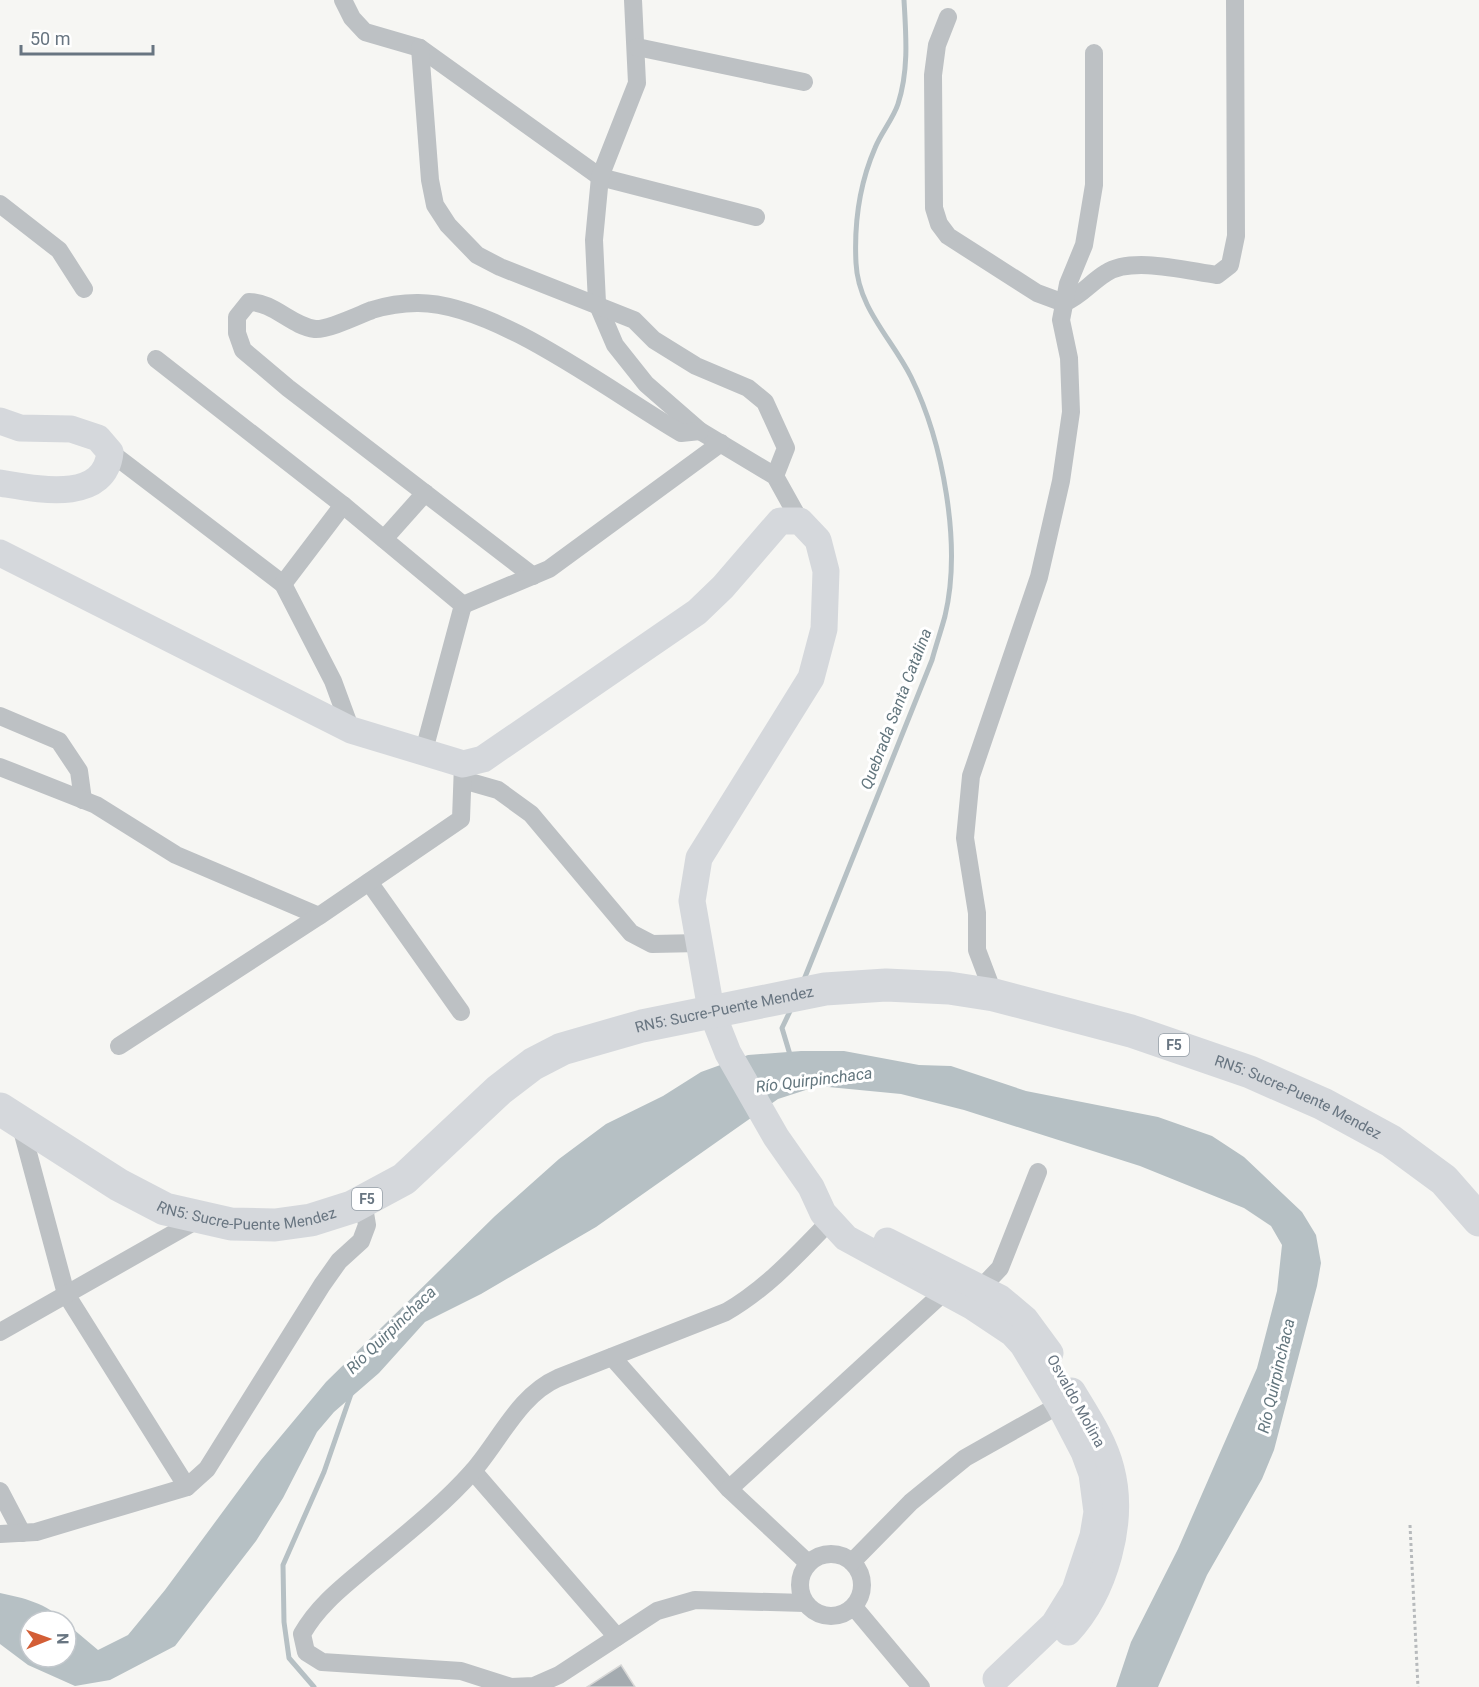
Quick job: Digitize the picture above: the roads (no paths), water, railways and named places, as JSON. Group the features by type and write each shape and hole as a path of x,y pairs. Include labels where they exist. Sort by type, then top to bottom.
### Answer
{"highway":[{"name":"RN5: Sucre-Puente Mendez","path":"10,1115 119,1185 165,1209 199,1219 231,1224 275,1225 311,1221 363,1201 404,1179 499,1090 532,1064 562,1049 600,1036 711,1010 825,989 886,985 949,988 994,995 1131,1031 1250,1072 1323,1104 1391,1141 1444,1180 1479,1220"}],"street":[{"path":"343,0 352,18 365,32 420,48 600,177 756,217"},
{"path":"633,0 637,83 600,177 594,240 597,303 615,345 646,384 700,431 775,476 800,521 818,540 826,571 824,629 811,678 699,858 692,901 711,1010 728,1053 776,1137 811,1187 829,1222 846,1238 948,1282 729,1489"},
{"path":"948,17 937,45 933,75 934,208 939,224 948,236 1038,293 1064,303 1078,297 1107,272 1128,266 1155,266 1216,275 1230,265 1236,236 1235,0"},
{"path":"637,47 804,82"},
{"path":"420,48 430,180 435,205 448,225 477,255 634,320 654,340 696,366 748,388 765,402 786,448 775,476"},
{"path":"994,995 977,950 977,913 965,838 972,776 1039,577 1061,481 1071,412 1069,358 1061,320 1068,284 1084,245 1094,185 1094,53"},
{"path":"0,204 59,250 84,289"},
{"path":"532,576 288,388 243,350 237,333 237,317 249,302 260,302 298,324 318,329 375,309 417,303 442,306 474,315 524,336 681,433 700,431"},
{"path":"156,359 343,505 463,604"},
{"path":"0,421 20,428 71,429 98,438 110,452 283,584 333,681 351,730"},
{"path":"463,604 549,569 721,443"},
{"path":"0,483 42,490 81,488 101,477 109,468 110,452"},
{"path":"384,539 425,493"},
{"path":"283,584 343,505"},
{"path":"463,772 697,612 723,587 780,521 800,521"},
{"path":"0,553 351,730 423,754 498,790 531,814 631,933 652,944 700,943"},
{"path":"423,754 463,604"},
{"path":"0,716 59,741 79,771 83,800"},
{"path":"0,767 83,800 176,855 319,916"},
{"path":"119,1046 319,916 461,819 463,772"},
{"path":"369,882 461,1012"},
{"path":"10,1115 66,1294 187,1487"},
{"path":"977,1297 1000,1268 1038,1172"},
{"name":"Osvaldo Molina","path":"811,1187 828,1205 853,1224 977,1297 1000,1298 1025,1319 1050,1354 1067,1401 1102,1445 1113,1479 1115,1520 1106,1562 1092,1599 1065,1635 1033,1660 991,1683"},
{"path":"0,1534 22,1533 46,1528 187,1487 207,1469 322,1285 339,1261 361,1241 368,1225 363,1201"},
{"path":"0,1332 199,1219"},
{"path":"804,1603 800,1582 808,1563 825,1554 844,1557 852,1562 862,1579 862,1589 854,1607 838,1616 819,1615 804,1603 695,1600 657,1611 559,1675 534,1686 511,1687 461,1671 322,1662 306,1652 302,1634 312,1617 418,1524 472,1471 535,1391 545,1384 726,1312 744,1302 782,1270 829,1222"},
{"path":"612,1357 729,1489 808,1563"},
{"path":"852,1562 911,1502 965,1458 1067,1401"},
{"path":"472,1471 617,1637"},
{"path":"0,1491 22,1533"},
{"path":"854,1607 920,1687"}],"water":[{"name":"Río Quirpinchaca","path":"844,1051 919,1065 951,1066 1026,1091 1158,1117 1212,1136 1244,1157 1302,1212 1316,1235 1321,1263 1274,1450 1262,1479 1207,1575 1158,1687 1116,1687 1131,1642 1178,1549 1257,1368 1277,1291 1282,1245 1271,1226 1244,1208 1140,1166 964,1110 901,1094 818,1086 778,1099 596,1227 481,1294 425,1322 379,1373 334,1412 317,1432 283,1498 256,1541 175,1646 110,1680 75,1686 37,1669 78,1669 78,1633 98,1650 128,1635 165,1590 261,1460 326,1382 495,1216 559,1159 606,1124 663,1096 701,1072 748,1055"},
{"path":"0,1593 26,1599 48,1609 18,1609 18,1658 0,1644"}],"waterway":[{"name":"Quebrada Santa Catalina","path":"803,982 932,660 945,616 950,588 950,526 940,462 932,432 911,377 869,309 858,279 856,263 856,233 861,190 878,142 896,110 904,78 906,52 904,0"},
{"name":"Quebrada Santa Catalina","path":"791,1058 782,1028 792,1007"},
{"path":"314,1687 289,1658 284,1622 283,1565 324,1472 351,1394"}]}
